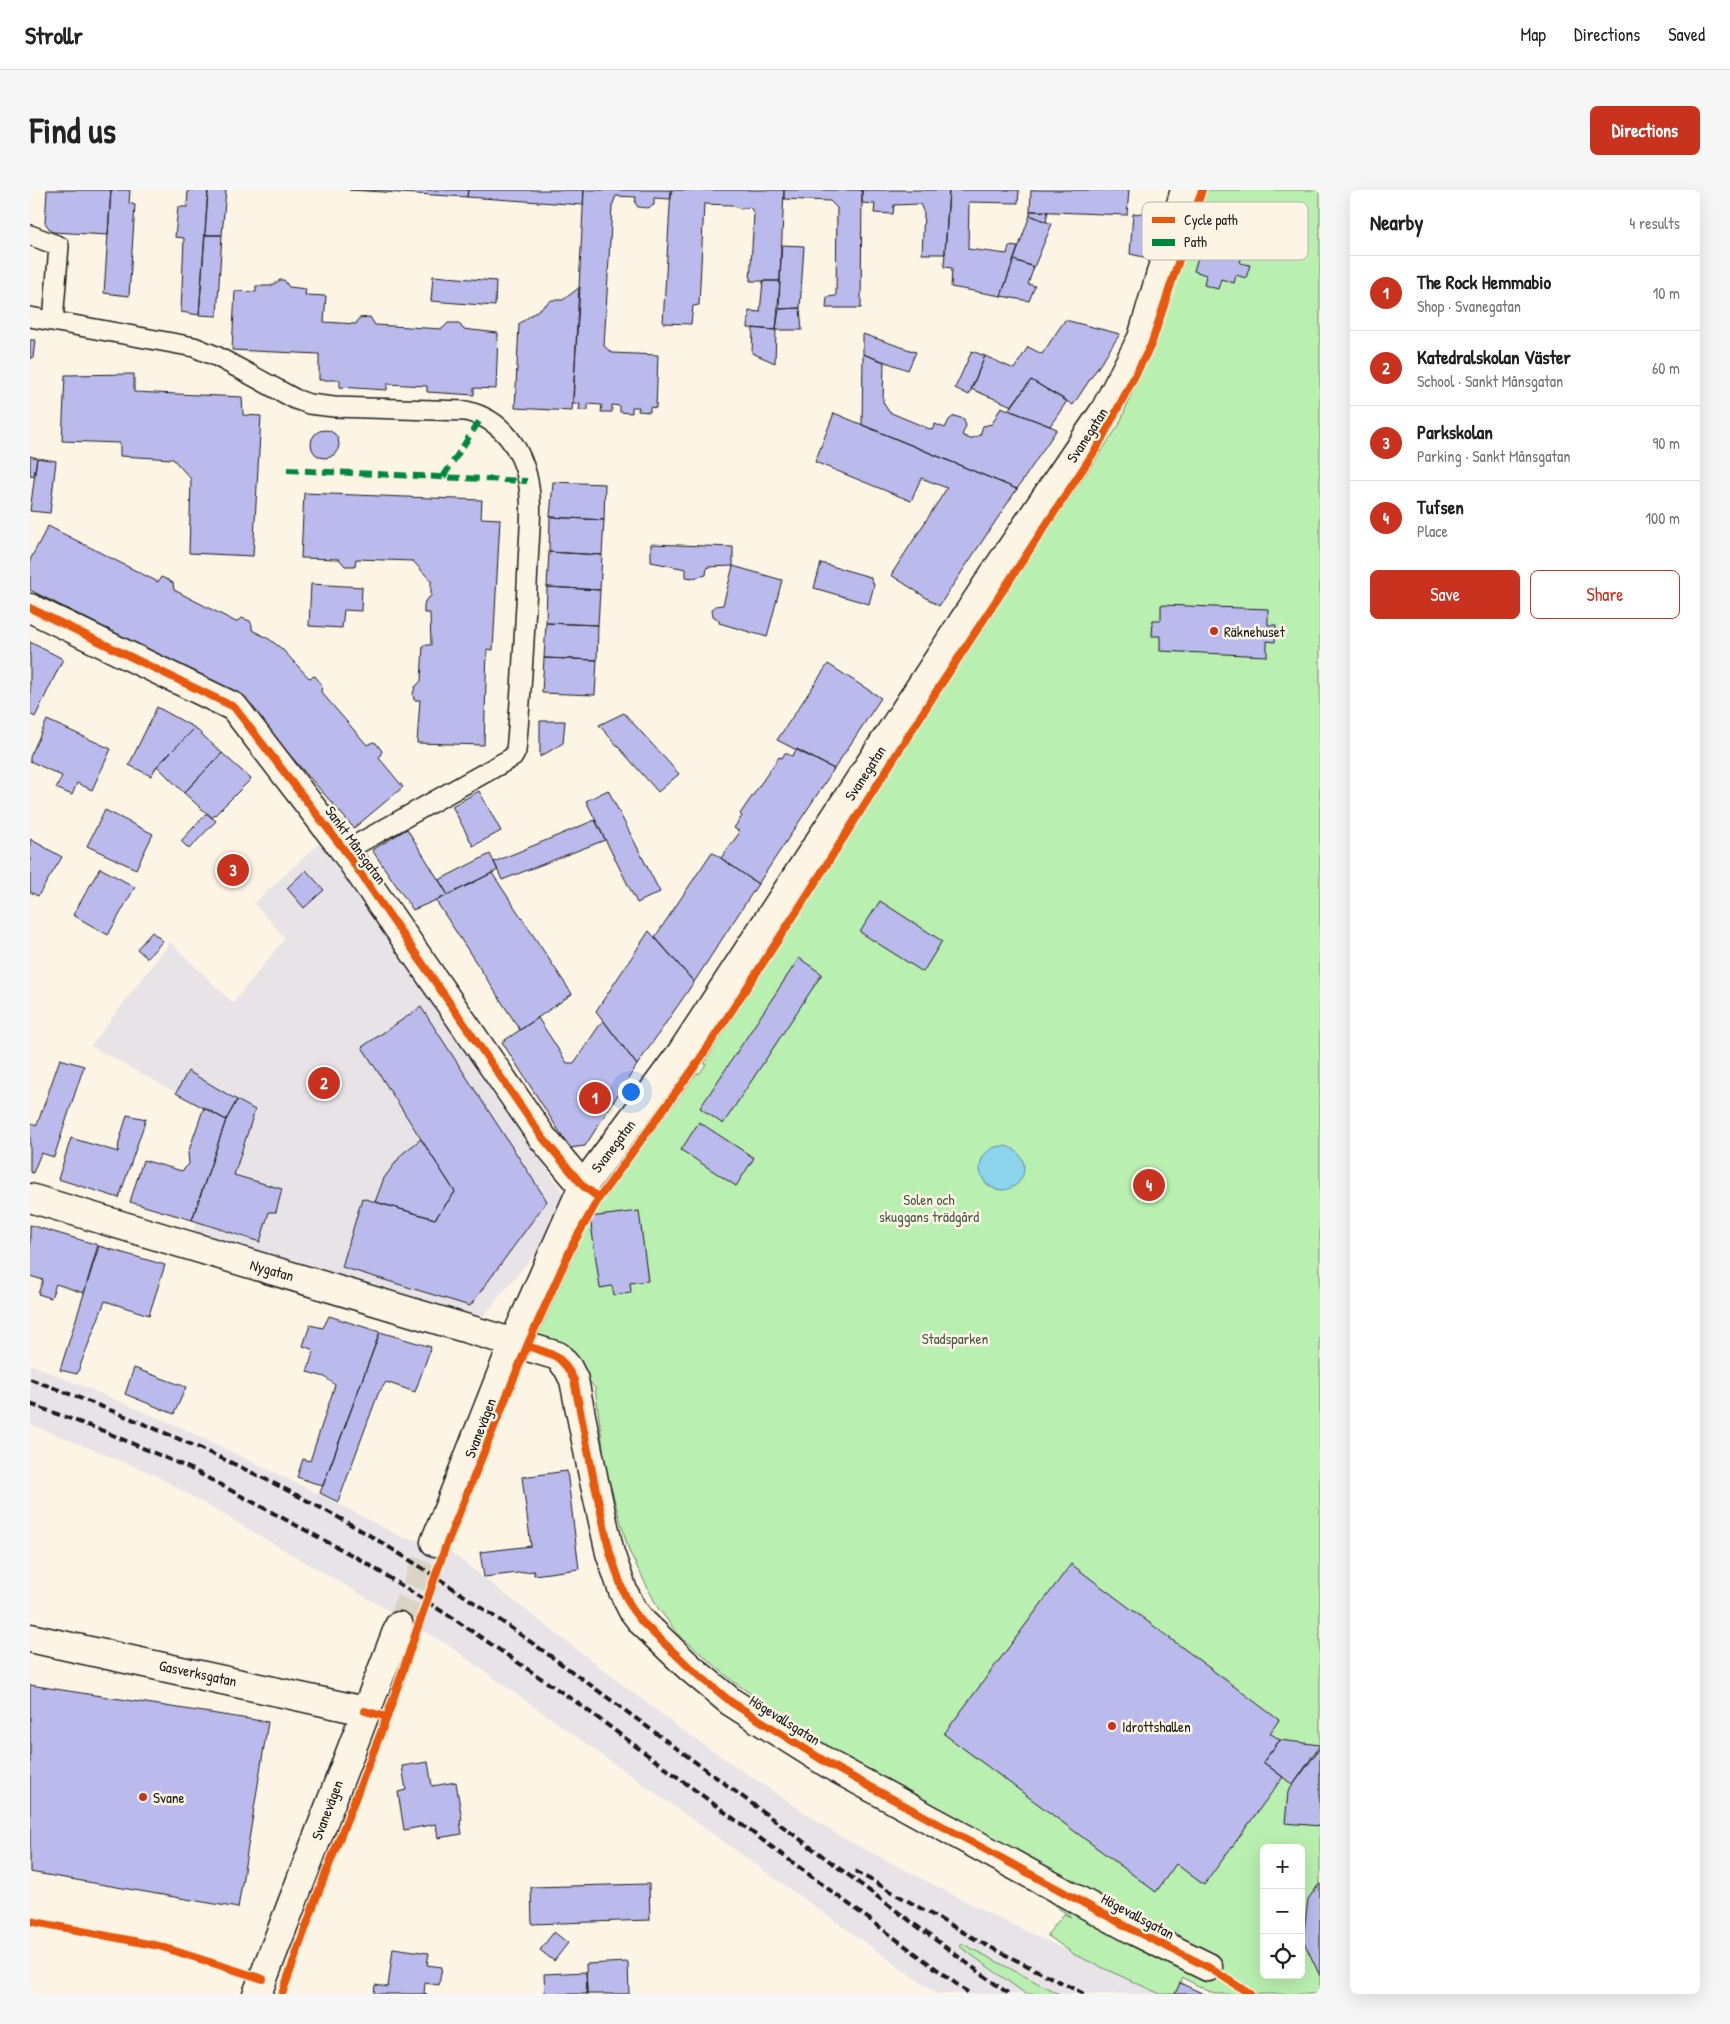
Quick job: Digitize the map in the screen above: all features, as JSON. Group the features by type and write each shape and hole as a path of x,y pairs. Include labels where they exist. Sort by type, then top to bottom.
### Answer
{"street":[{"name":"Svanegatan","path":"1182,202 1186,190"},
{"name":"Svanegatan","path":"514,1342 583,1186 682,1052 996,571 1105,410 1142,338 1165,260"},
{"name":"Sankt Månsgatan","path":"30,608 234,707 345,851 542,1137 583,1186"},
{"name":"Nygatan","path":"30,1198 514,1342"},
{"name":"Svanevägen","path":"435,1542 514,1342"},
{"name":"Högevallsgatan","path":"514,1342 558,1356 568,1368 574,1380 610,1552 623,1590 632,1609 642,1622 689,1667 731,1702 832,1766 1135,1931 1208,1967"},
{"name":"Svanevägen","path":"257,1994 399,1626"},
{"name":"Gasverksgatan","path":"30,1638 365,1711"}],"lane":[{"path":"30,235 59,246 53,321"},
{"path":"30,317 194,347 224,360 295,400 309,404 334,407 466,411 475,413 492,421 504,430 517,448 525,468 530,501 523,670 516,751 513,757 505,762 345,851"}],"shaded area":[{"path":"323,840 564,1194 561,1222 476,1325 191,1239 226,1120 91,1046 170,942 233,1003 285,938 254,903"},
{"path":"30,1364 180,1427 323,1496 403,1538 435,1542 683,1731 841,1837 994,1916 1160,1994 1060,1994 961,1943 960,1946 1026,1994 937,1994 445,1643 155,1475 30,1424"}],"green space":[{"name":"Stadsparken","path":"1202,190 1320,190 1320,1994 1214,1994 1183,1978 1175,1994 1160,1994 1075,1955 1047,1935 1064,1914 1071,1917 734,1682 678,1634 658,1608 629,1551 606,1470 595,1388 578,1368 536,1339 591,1216 697,1073 699,1074 706,1064 704,1063 928,709 1119,425 1151,345 1179,260 1308,260 1308,202 1198,202"},
{"path":"961,1943 1060,1994 1026,1994 959,1946"}],"water":[{"path":"1002,1146 1014,1150 1020,1156 1024,1168 1020,1180 1014,1186 1002,1190 990,1186 984,1180 980,1168 984,1156 990,1150"}],"building":[{"path":"47,190 111,190 108,235 52,232 45,223"},
{"path":"111,190 130,190 129,203 135,205 129,296 104,293"},
{"path":"188,190 208,190 199,315 181,312 184,238 175,237 178,207 187,207"},
{"path":"208,190 226,190 222,235 205,235"},
{"path":"349,190 468,190 467,197"},
{"path":"468,190 584,190 583,205 467,197"},
{"path":"584,190 671,190 671,199 654,198 654,205 648,208 638,207 635,203 636,197 616,196 612,206 604,346 612,353 658,355 656,408 650,407 650,412 638,411 639,407 632,407 632,413 620,412 620,406 612,405 612,412 601,412 602,405 588,404 588,410 579,410 580,404 573,404"},
{"path":"671,190 784,190 780,281 750,281 754,214 750,207 741,209 732,205 704,204 699,305 693,306 691,324 663,323"},
{"path":"784,190 862,190 861,308 826,308 827,297 836,296 837,208 830,201 784,199"},
{"path":"862,190 949,190 945,254 922,254 924,213 920,204 894,205 893,214 874,213 875,204 862,203"},
{"path":"949,190 1019,190 1018,203 969,202 968,249 1007,254 1009,246 1018,247 1001,296 951,287 952,268 944,267"},
{"path":"1031,190 1129,190 1127,215 1030,211"},
{"path":"1030,211 1048,211 1046,222 1030,215"},
{"path":"1142,213 1142,257 1130,254 1133,214"},
{"path":"1030,215 1052,224 1034,267 1014,260"},
{"path":"205,235 222,235 217,316 199,315"},
{"path":"781,245 804,246 800,308 779,309"},
{"path":"1014,260 1034,267 1028,284 1035,286 1029,301 1001,296"},
{"path":"1197,260 1241,260 1240,263 1250,265 1246,278 1236,275 1234,283 1221,279 1218,289 1204,285 1206,275 1194,271"},
{"path":"433,276 496,281 495,306 431,301"},
{"path":"280,280 284,280 289,287 306,289 305,295 326,296 324,322 356,324 359,318 370,317 375,325 442,329 448,323 459,323 463,329 498,333 496,389 474,388 474,395 427,392 427,386 387,384 387,390 340,387 340,380 319,380 319,354 232,350 235,291 256,292 256,286 271,286"},
{"path":"763,281 780,281 776,330 748,328 749,311 760,312"},
{"path":"580,287 572,411 515,408 519,324 552,300 563,300"},
{"path":"800,308 802,330 776,330 779,309"},
{"path":"1065,320 1120,334 1073,405 1031,380 1012,406 971,389 985,356 1014,369 1028,347 1042,354"},
{"path":"753,328 776,330 775,363 752,353"},
{"path":"863,334 916,352 908,370 863,354"},
{"path":"30,340 35,340 33,358 30,358"},
{"path":"972,351 985,356 969,395 955,388"},
{"path":"863,354 884,362 883,402 889,412 932,430 935,424 945,428 949,420 954,416 964,419 966,426 962,435 970,439 980,435 983,426 992,424 1001,407 1057,429 1017,489 862,425"},
{"path":"134,374 134,392 242,397 243,415 261,416 253,556 189,553 191,479 173,459 120,456 120,443 62,441 65,375"},
{"path":"1031,380 1067,401 1050,426 1008,410"},
{"path":"834,413 1017,489 939,606 891,575 947,488 921,478 911,501 815,462"},
{"path":"325,430 335,434 339,444 335,454 325,458 315,454 311,444 315,434"},
{"path":"30,456 37,458 34,476 30,475"},
{"path":"37,458 56,461 50,513 30,511"},
{"path":"553,482 605,484 604,520 550,517"},
{"path":"304,493 482,500 481,518 500,519 493,650 487,649 484,745 417,743 420,700 414,700 413,694 415,687 421,681 423,645 431,645 430,613 424,613 424,607 425,601 431,596 431,581 413,561 356,559 355,566 345,566 339,559 301,558"},
{"path":"550,517 604,520 602,555 549,552"},
{"path":"48,526 158,582 161,577 168,580 173,583 174,590 236,622 242,618 250,621 252,630 282,649 309,678 315,676 322,685 321,692 367,745 373,742 376,743 382,751 379,758 403,787 354,828 237,695 30,590 30,560"},
{"path":"651,544 733,547 733,566 707,567 706,575 693,578 686,577 686,569 651,562"},
{"path":"549,552 602,555 600,590 547,587"},
{"path":"821,563 870,577 874,585 869,604 814,588"},
{"path":"733,566 782,580 767,637 719,623 719,620 713,616 712,610 715,606 723,605"},
{"path":"311,584 362,587 361,611 344,610 342,628 309,626"},
{"path":"547,587 600,590 598,625 546,623"},
{"name":"Räknehuset","path":"1161,605 1268,609 1268,625 1276,625 1275,642 1267,641 1267,656 1160,651 1160,636 1152,636 1153,620 1161,620"},
{"path":"546,623 598,625 597,660 544,658"},
{"path":"30,642 63,659 35,717 30,714"},
{"path":"544,658 597,660 595,695 542,693"},
{"path":"828,664 881,698 834,769 777,740"},
{"path":"157,707 195,728 157,766 151,776 129,765"},
{"path":"624,713 679,774 658,792 599,725"},
{"path":"47,720 111,749 92,790 77,783 72,795 56,788 62,776 30,761 30,757"},
{"path":"540,721 565,721 563,743 540,757"},
{"path":"195,728 222,753 184,793 157,766"},
{"path":"797,749 834,769 758,884 721,858 740,832 734,828 742,816 740,814 779,757 782,758 785,753 792,756"},
{"path":"222,753 251,779 212,818 184,793"},
{"path":"608,790 660,892 637,903 586,801"},
{"path":"479,791 501,831 473,846 452,806"},
{"path":"105,810 153,834 136,869 87,846"},
{"path":"207,813 216,821 189,849 181,841"},
{"path":"595,820 605,840 502,880 494,862"},
{"path":"407,829 448,895 413,910 372,850"},
{"path":"30,839 62,857 38,896 30,892"},
{"path":"712,852 758,884 694,982 655,937"},
{"path":"490,854 498,870 448,895 439,880"},
{"path":"100,868 135,887 108,935 73,915"},
{"path":"306,870 324,890 304,908 287,888"},
{"path":"492,873 572,994 520,1030 436,901"},
{"path":"880,901 942,941 923,972 860,932"},
{"path":"649,931 694,982 637,1065 596,1011"},
{"path":"152,932 163,941 147,958 137,949"},
{"path":"799,958 822,974 723,1124 700,1108"},
{"path":"421,1007 547,1201 470,1306 342,1267 362,1198 435,1219 455,1192 362,1047"},
{"path":"538,1018 567,1063 574,1063 603,1020 637,1065 585,1146 570,1148 502,1042"},
{"path":"60,1059 84,1066 54,1157 41,1153 33,1173 30,1172 30,1123 37,1125"},
{"path":"188,1071 237,1100 226,1120 176,1093"},
{"path":"237,1100 255,1110 234,1175 282,1189 276,1212 269,1212 260,1242 192,1220 226,1120"},
{"path":"204,1107 226,1120 192,1220 130,1202 143,1160 182,1171 189,1164 188,1153"},
{"path":"127,1115 146,1119 119,1198 58,1179 71,1138 118,1152"},
{"path":"699,1122 754,1158 736,1186 681,1150"},
{"path":"421,1139 455,1192 435,1219 375,1202 384,1178 402,1154"},
{"path":"639,1211 648,1281 630,1283 631,1293 614,1295 612,1286 600,1288 590,1217"},
{"path":"30,1225 98,1245 84,1293 56,1284 51,1298 38,1294 43,1280 30,1276"},
{"path":"99,1246 165,1265 149,1315 105,1301 77,1374 60,1370"},
{"path":"329,1316 380,1332 323,1486 297,1477 303,1459 310,1461 335,1385 325,1377 307,1372 314,1350 303,1346 310,1325 323,1328"},
{"path":"380,1332 431,1347 415,1392 386,1382 378,1394 338,1502 320,1493"},
{"path":"134,1368 186,1387 174,1414 125,1394"},
{"path":"567,1471 579,1569 534,1575 534,1571 484,1577 480,1552 531,1546 522,1477"},
{"name":"Idrottshallen","path":"1071,1564 1279,1720 1270,1733 1280,1740 1263,1762 1283,1777 1204,1885 1176,1864 1156,1892 944,1734"},
{"name":"Svane","path":"30,1685 268,1722 238,1908 30,1872"},
{"path":"1280,1740 1320,1745 1293,1785 1263,1762"},
{"path":"1320,1748 1320,1826 1285,1823 1288,1792"},
{"path":"428,1762 432,1786 456,1782 462,1820 460,1820 462,1834 438,1838 436,1824 404,1830 398,1792 406,1790 402,1766"},
{"path":"1320,1883 1320,1976 1305,1944 1308,1899"},
{"path":"649,1884 650,1920 532,1924 531,1887"},
{"path":"554,1932 568,1943 554,1961 540,1950"},
{"path":"393,1948 429,1953 427,1965 442,1967 439,1985 425,1983 424,1993 427,1994 374,1994 375,1985 388,1987"},
{"path":"628,1962 629,1994 587,1994 586,1964"},
{"path":"586,1972 587,1994 545,1994 544,1974"},
{"path":"1180,1983 1204,1994 1175,1994"}],"tunnel":[{"path":"399,1626 435,1542"}],"railway":[{"path":"30,1379 120,1414 252,1473 337,1517 415,1563 555,1659 1009,1994"},
{"path":"30,1404 101,1430 189,1468 363,1561 454,1619 579,1704 970,1994"},
{"path":"855,1871 982,1943 1084,1994"}],"marked path":[{"path":"443,477 482,417"},
{"path":"287,470 527,481"}],"cycle path":[{"path":"1198,202 1202,190"},
{"path":"365,1711 387,1717 445,1548 527,1346 573,1244 599,1198 696,1065 799,908 936,692 1098,446 1151,345 1179,260"},
{"path":"30,608 234,707 345,851 542,1137 583,1186 599,1198"},
{"path":"527,1346 555,1356 565,1365 574,1380 610,1553 623,1591 632,1609 642,1622 689,1667 731,1702 832,1766 1135,1931 1208,1967 1250,1994"},
{"path":"282,1994 317,1896 387,1717"},
{"path":"30,1921 159,1946 263,1979"}],"place":[{"name":"Räknehuset","path":"1214,631"},
{"name":"Parkskolan","path":"233,870"},
{"name":"Katedralskolan Väster","path":"324,1083"},
{"name":"The Rock Hemmabio","path":"595,1098"},
{"name":"Tufsen","path":"1149,1185"},
{"name":"Idrottshallen","path":"1112,1726"},
{"name":"Svane","path":"143,1797"}],"park label":[{"name":"Solen och skuggans trädgård","path":"929,1208"}]}
